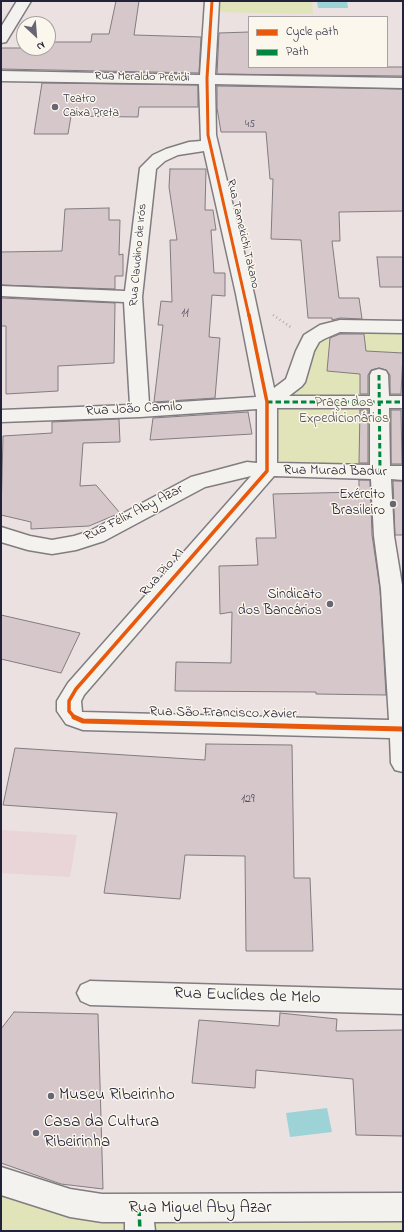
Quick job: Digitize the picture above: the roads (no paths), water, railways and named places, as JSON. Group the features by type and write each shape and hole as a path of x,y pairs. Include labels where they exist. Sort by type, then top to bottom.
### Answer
{"street":[{"path":"1,39 24,1"},
{"name":"Rua Tamekichi Takano","path":"212,1 207,78 208,130 245,294 267,402 267,471"},
{"name":"Rua Meraldo Prévidi","path":"1,76 403,82"},
{"name":"Rua Claudino de Irós","path":"140,411 133,297 148,168 159,158 172,152 189,146 211,145"},
{"path":"1,291 133,297"},
{"path":"267,402 295,382 305,351 315,336 327,329 340,326 403,327"},
{"path":"379,375 380,472 384,536 392,589 395,623 403,763"},
{"name":"Rua João Camilo","path":"1,416 140,411 267,402 403,402"},
{"name":"Rua Félix Aby Azar","path":"1,534 28,543 52,547 76,543 97,536 198,482 247,469 267,471"},
{"name":"Rua Murad Badur","path":"267,471 403,473"},
{"name":"Rua Pio XI","path":"76,689 267,471"},
{"name":"Rua São Francisco Xavier","path":"76,689 69,701 69,711 74,718 83,721 402,729"},
{"name":"Rua Euclídes de Melo","path":"90,993 403,1002"},
{"name":"Rua Miguel Aby Azar","path":"1,1181 70,1203 102,1208 140,1220 403,1207"}],"water":[{"path":"317,1 347,1 348,8 318,8"},
{"path":"327,1108 332,1132 290,1137 286,1113"}],"place":[{"name":"Teatro Caixa Preta","path":"55,107"},
{"name":"Exército Brasileiro","path":"393,504"},
{"name":"Sindicato dos Bancários","path":"330,604"},
{"name":"Museu Ribeirinho","path":"51,1096"},
{"name":"Casa da Cultura Ribeirinha","path":"36,1133"}],"park label":[{"name":"Praça dos Expedicionários","path":"344,412"}]}
